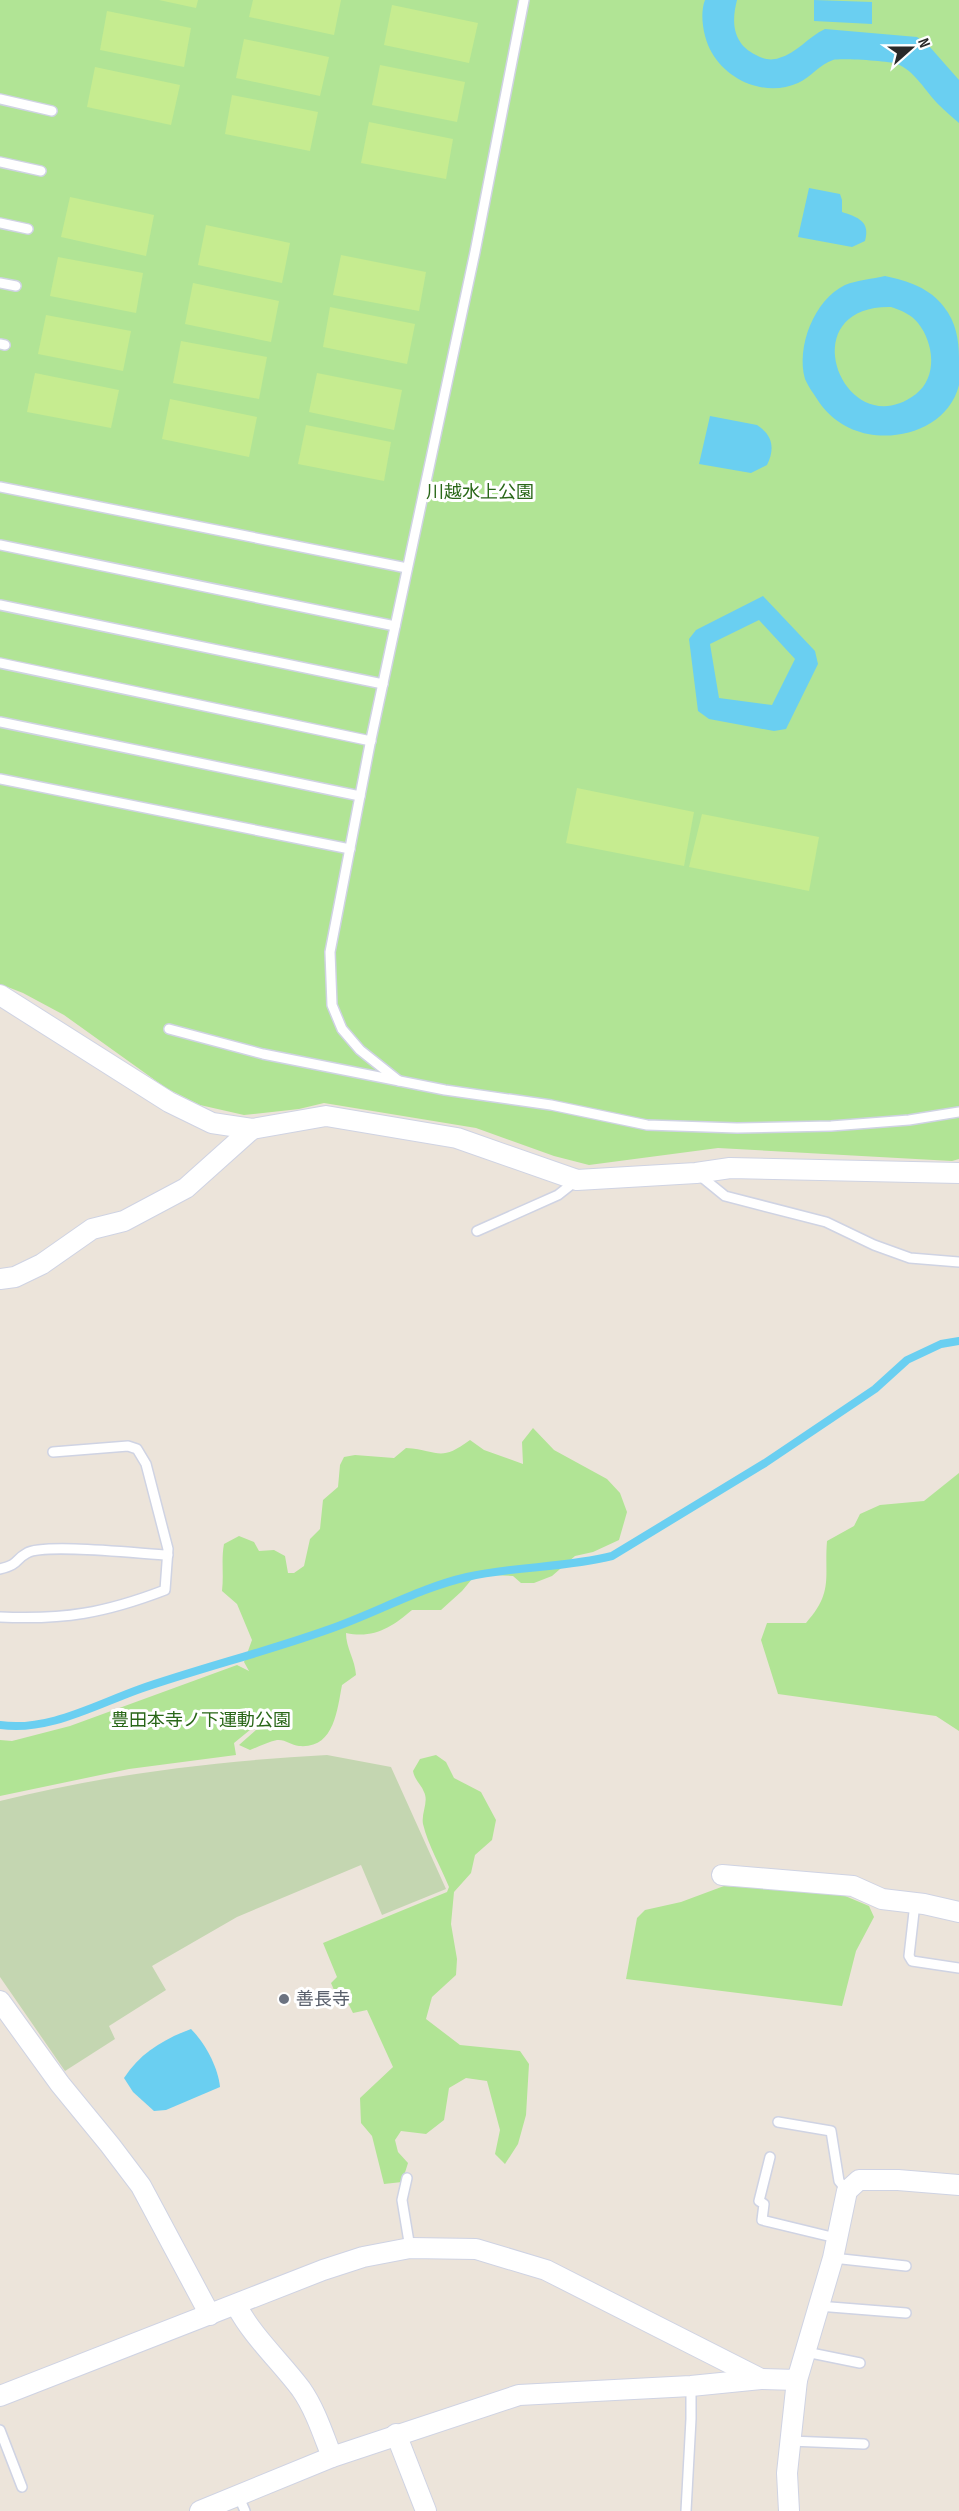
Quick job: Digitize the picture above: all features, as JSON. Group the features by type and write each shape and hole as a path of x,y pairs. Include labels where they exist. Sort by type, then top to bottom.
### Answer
{"street":[{"path":"0,995 169,1102 212,1123 252,1130 326,1116 457,1138 577,1180 696,1173 730,1168 959,1173"},
{"path":"0,1279 15,1277 42,1264 92,1228 124,1221 186,1188 252,1130"},
{"path":"722,1875 853,1886 882,1899 959,1912"},
{"path":"0,2001 60,2084 141,2186 210,2315"},
{"path":"789,2511 787,2473 797,2380 833,2258 847,2191 859,2180 898,2180 959,2185"},
{"path":"0,2396 323,2270 363,2257 410,2248 476,2249 546,2270 761,2379"},
{"path":"236,2305 247,2327 302,2391 320,2425 332,2457"},
{"path":"200,2511 242,2503 332,2457 519,2395 691,2386 761,2379 797,2380"},
{"path":"396,2434 426,2511"}],"lane":[{"path":"399,1081 360,1050 342,1029 332,1005 330,952 407,568 476,252 524,0"},
{"path":"0,99 52,111"},
{"path":"0,162 41,171"},
{"path":"0,223 28,229"},
{"path":"0,283 16,286"},
{"path":"0,487 407,568"},
{"path":"0,545 395,626"},
{"path":"0,605 383,684"},
{"path":"0,663 371,741"},
{"path":"0,722 360,796"},
{"path":"0,779 350,849"},
{"path":"169,1029 262,1054 445,1090 552,1105 647,1125 737,1128 831,1126 909,1120 959,1112"},
{"path":"696,1173 725,1196 826,1222 874,1245 910,1258 959,1262"},
{"path":"477,1231 558,1195 577,1180"},
{"path":"0,1617 72,1616 118,1607 165,1590 168,1555 159,1510 146,1464 137,1449 128,1446 53,1452"},
{"path":"0,1569 15,1565 27,1552 48,1549 168,1555"},
{"path":"915,1903 909,1956 912,1961 959,1968"},
{"path":"778,2122 831,2131 839,2181 847,2191"},
{"path":"770,2157 759,2201 764,2204 762,2220 836,2238"},
{"path":"407,2178 402,2200 410,2248"},
{"path":"833,2258 906,2266"},
{"path":"818,2306 906,2313"},
{"path":"806,2352 860,2363"},
{"path":"686,2511 691,2386"},
{"path":"0,2430 22,2487"},
{"path":"790,2441 864,2444"}],"green space":[{"name":"川越水上公園","path":"0,0 959,0 959,1159 952,1161 718,1148 589,1165 554,1156 476,1128 324,1103 299,1109 244,1115 200,1105 166,1088 64,1015 23,993 0,984"},
{"path":"159,0 198,0 196,8"},
{"path":"253,0 341,0 334,35 249,17"},
{"path":"392,5 478,23 469,63 384,45"},
{"path":"107,11 191,28 184,67 100,50"},
{"path":"244,39 329,57 320,96 236,78"},
{"path":"380,65 465,82 457,122 372,105"},
{"path":"95,67 180,85 171,125 87,107"},
{"path":"232,95 318,112 310,151 225,134"},
{"path":"369,122 453,139 446,179 361,163"},
{"path":"70,197 154,215 146,256 61,237"},
{"path":"206,225 290,243 282,283 198,265"},
{"path":"341,255 426,272 419,311 333,295"},
{"path":"58,257 143,273 136,313 50,296"},
{"path":"193,283 279,301 271,342 185,324"},
{"path":"330,307 415,324 407,364 323,347"},
{"path":"46,315 131,331 123,371 38,354"},
{"path":"181,341 267,357 259,399 173,383"},
{"path":"35,373 119,390 111,428 27,412"},
{"path":"317,373 402,390 394,430 309,412"},
{"path":"170,399 257,417 249,457 162,439"},
{"path":"306,425 391,442 384,481 298,464"},
{"path":"577,788 694,812 684,866 566,843"},
{"path":"702,814 819,837 809,891 689,867"},
{"name":"豊田本寺ノ下運動公園","path":"533,1428 554,1450 607,1479 620,1493 627,1512 619,1540 593,1552 575,1556 552,1576 534,1583 521,1583 513,1576 491,1575 472,1579 441,1610 412,1610 397,1622 374,1633 346,1633 356,1675 342,1685 335,1717 327,1735 311,1745 299,1746 277,1740 250,1750 239,1745 257,1729 259,1726 256,1725 234,1743 236,1755 129,1769 0,1796 0,1740 12,1741 70,1726 237,1665 249,1671 244,1662 252,1640 237,1604 222,1591 224,1544 239,1536 254,1542 259,1551 274,1550 285,1556 288,1573 294,1573 304,1566 310,1539 320,1529 323,1500 338,1487 340,1465 344,1457 355,1455 394,1458 406,1448 445,1453 470,1440 484,1450 523,1464 522,1442"},
{"path":"959,1473 959,1731 936,1716 778,1694 761,1640 767,1623 806,1623 815,1612 821,1602 826,1584 827,1541 854,1526 860,1514 880,1505 924,1501"},
{"path":"327,1755 391,1767 446,1889 382,1915 361,1865 237,1917 152,1966 166,1990 109,2026 115,2039 65,2071 0,1977 0,1801 81,1783 162,1770"},
{"path":"436,1755 446,1762 454,1778 481,1792 496,1820 492,1840 475,1855 471,1873 454,1892 451,1924 457,1959 456,1975 432,1997 426,2019 460,2045 520,2051 529,2064 526,2115 518,2144 505,2164 495,2154 500,2130 487,2081 466,2078 449,2088 444,2120 426,2134 401,2131 395,2140 398,2152 408,2163 402,2182 384,2184 372,2136 361,2123 360,2098 393,2067 367,2010 353,2013 347,2001 340,2004 331,1983 337,1977 323,1943 447,1892 449,1887 425,1832 423,1816 425,1796 413,1771 420,1759"},
{"path":"724,1886 838,1893 869,1906 874,1917 856,1951 842,2006 626,1979 637,1918 645,1910 681,1902"}],"water":[{"path":"705,0 737,0 734,25 738,39 748,50 767,59 785,56 825,29 917,37 929,46 959,80 959,123 939,105 909,71 892,63 833,60 798,83 786,87 762,87 739,79 719,63 709,48 702,20"},
{"path":"814,0 872,2 872,24 814,21"},
{"path":"809,188 840,194 842,212 857,218 864,224 865,241 852,247 798,237"},
{"path":"885,276 925,290 944,307 956,331 959,385 946,411 935,420 910,432 882,436 853,429 839,422 821,406 805,379 803,353 816,313 834,292 845,285","holes":["891,307 906,313 918,323 928,340 931,369 928,379 916,394 890,406 868,403 850,390 838,370 835,348 841,327 860,312"]},
{"path":"710,416 757,425 762,429 769,438 772,448 767,465 751,473 699,464"},
{"path":"763,596 815,651 818,664 786,729 774,731 709,719 698,711 689,639 696,630","holes":["759,620 795,659 772,705 719,698 710,644"]},
{"path":"191,2029 210,2056 217,2071 220,2087 166,2110 154,2111 133,2092 124,2078 137,2061 153,2048"}],"waterway":[{"path":"0,1725 36,1725 71,1716 140,1689 327,1630 414,1594 467,1577 612,1556 765,1463 875,1389 907,1360 941,1344 959,1341"}],"place":[{"name":"善長寺","path":"284,1999"}]}
